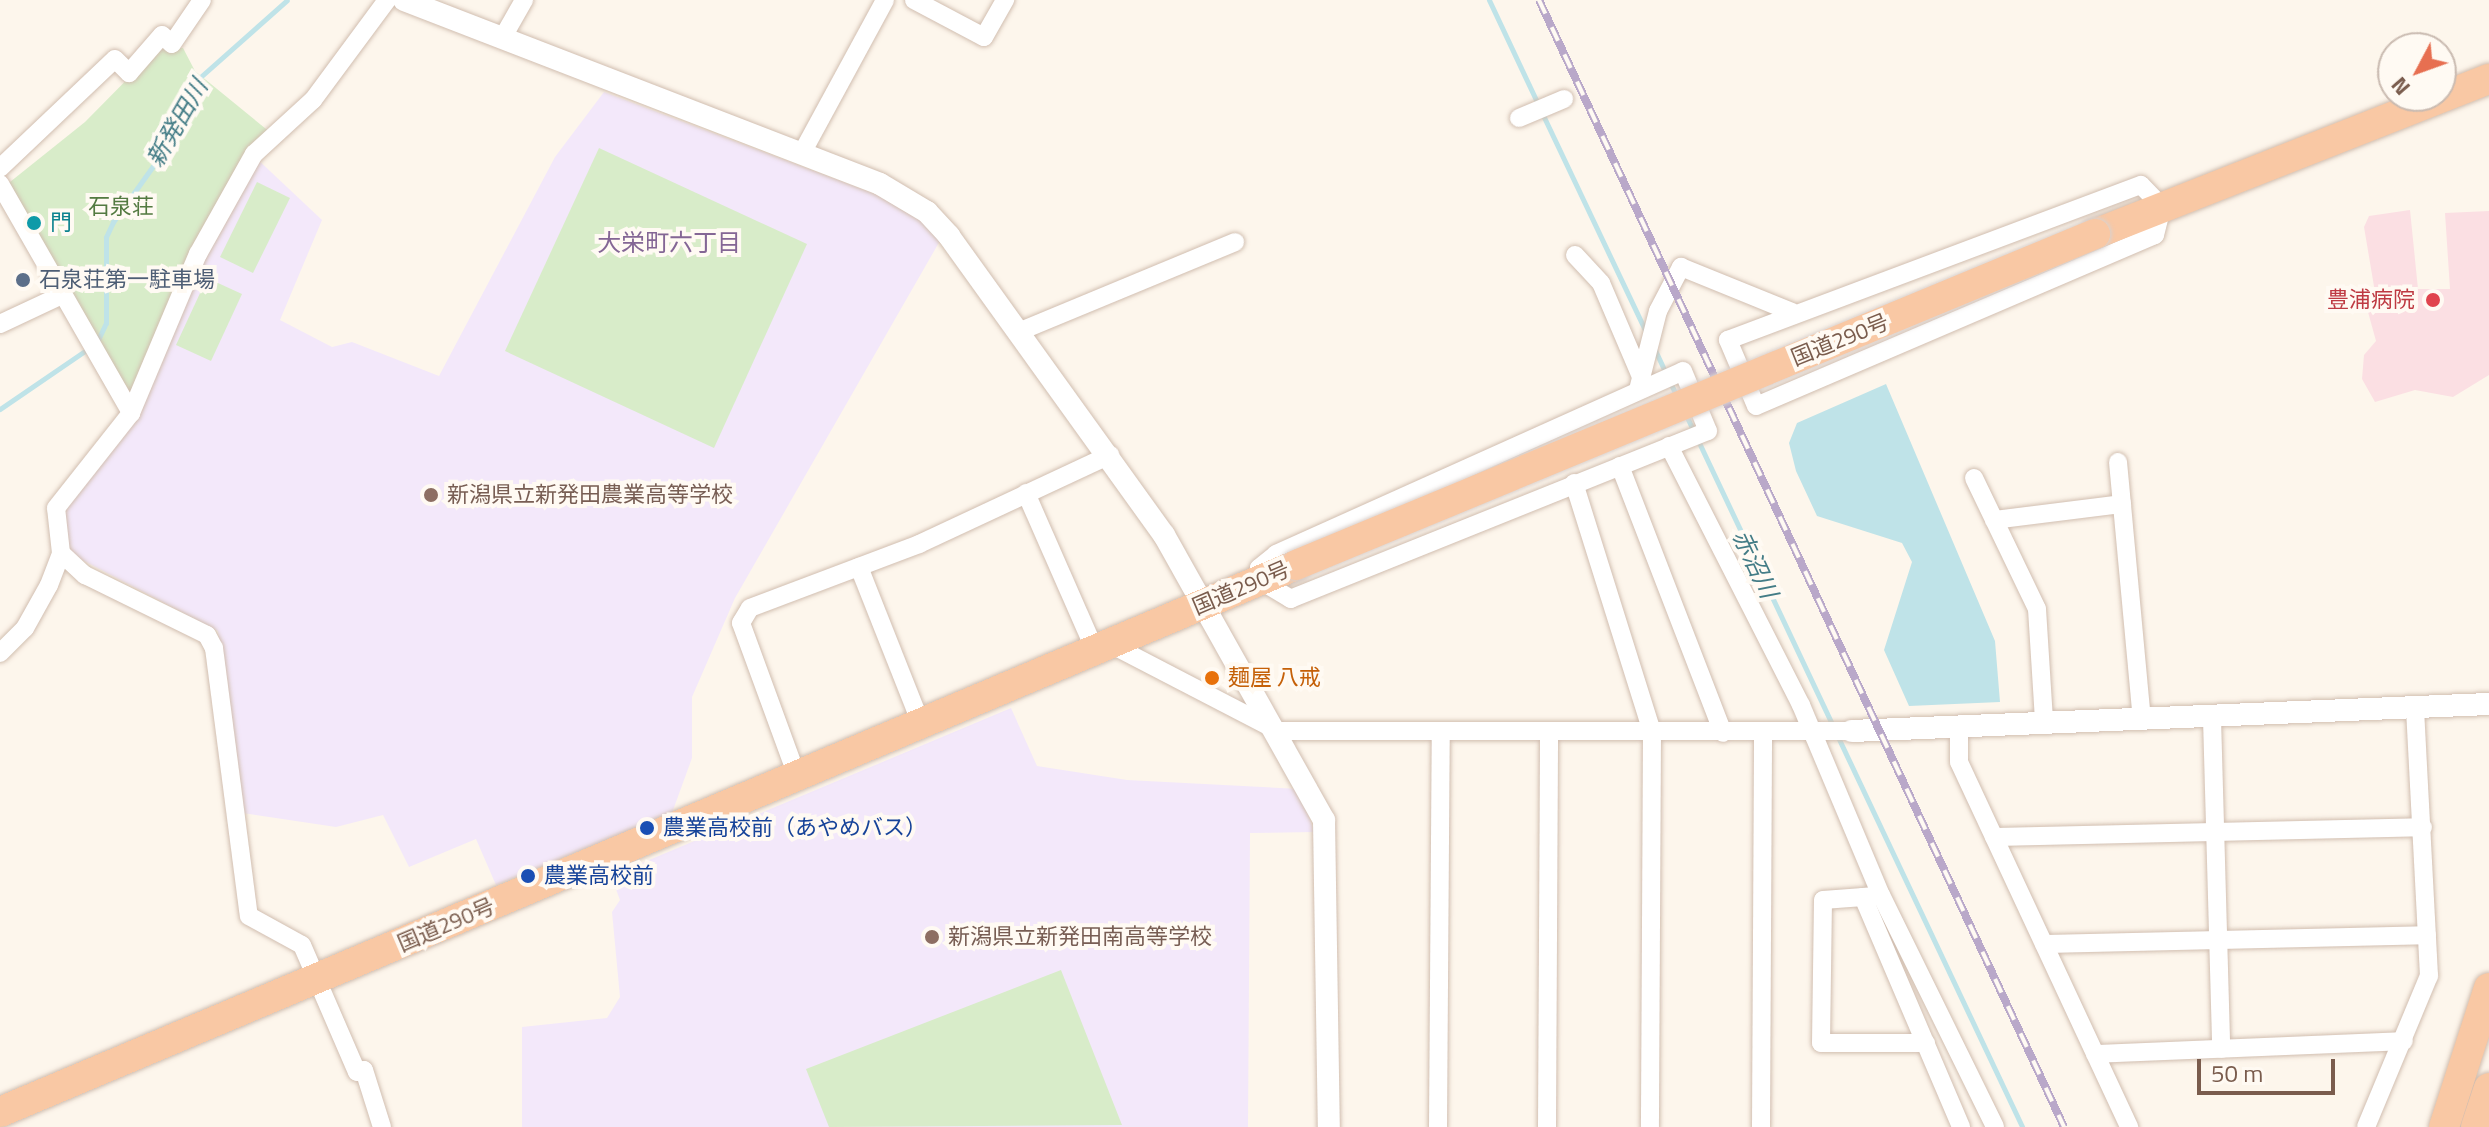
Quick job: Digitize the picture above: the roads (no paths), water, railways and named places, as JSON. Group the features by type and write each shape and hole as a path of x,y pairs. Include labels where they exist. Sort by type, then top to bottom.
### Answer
{"highway":[{"name":"国道290号","path":"7,1116 322,977 920,721 2095,234 2489,79"},
{"path":"2444,1127 2489,988"},
{"path":"2476,1127 2489,1088"}],"street":[{"path":"0,168 115,59 129,73 162,35 172,44 202,0"},
{"path":"0,653 25,628 61,553 56,508 131,413 198,254 254,154 313,100 387,0"},
{"path":"404,0 802,153 927,212 1110,455 1204,603 1278,731 1324,820 1329,1127"},
{"path":"503,37 524,0"},
{"path":"802,153 885,0"},
{"path":"914,0 984,37 1005,0"},
{"path":"1519,118 1564,99"},
{"path":"0,184 90,348 131,413"},
{"path":"2141,185 2162,207 2155,235 1756,406 1728,340 1792,312 2141,185"},
{"path":"1018,332 1235,242"},
{"path":"1575,255 1601,283 1640,384"},
{"path":"1640,384 1658,311 1681,267 1792,312"},
{"path":"0,324 62,295"},
{"path":"1683,371 1697,396 1708,431 1669,446 1291,599 1261,581 1259,568 1276,554 1640,384 1683,371"},
{"path":"1669,446 1801,705 1807,734 1961,1127"},
{"path":"797,776 741,623 750,608 859,567 1110,455"},
{"path":"2118,462 2142,719"},
{"path":"1620,466 1723,733"},
{"path":"1974,478 2037,609 2044,720"},
{"path":"1574,483 1652,732 1650,1127"},
{"path":"1026,493 1102,647 1278,731 1807,734 2044,720 2212,718 2489,704"},
{"path":"1994,520 2122,504"},
{"path":"61,553 85,575 207,635 217,660 249,916 302,945 322,977 382,1127"},
{"path":"859,567 920,721"},
{"path":"2366,1127 2429,976 2415,708"},
{"path":"2212,718 2221,1049"},
{"path":"1959,727 1959,762 2129,1127"},
{"path":"1438,1127 1441,731"},
{"path":"1547,1127 1549,731"},
{"path":"1761,1127 1763,734"},
{"path":"1994,837 2423,827"},
{"path":"1872,896 1823,900 1821,1043 1926,1043"},
{"path":"1872,896 1995,1127"},
{"path":"2044,944 2427,935"},
{"path":"2095,1054 2404,1041"}],"water":[{"path":"1886,384 1995,641 2000,702 1909,706 1884,650 1912,562 1902,543 1817,516 1796,471 1789,443 1797,423"}],"waterway":[{"name":"新発田川","path":"97,342 106,323 106,237 113,222 163,152 197,80 287,0"},
{"name":"赤沼川","path":"1489,0 1538,104"},
{"name":"赤沼川","path":"1542,113 1646,332"},
{"name":"新発田川","path":"0,409 89,348"},
{"name":"赤沼川","path":"1654,348 1677,397"},
{"name":"赤沼川","path":"1685,413 1833,726"},
{"name":"赤沼川","path":"1837,735 2022,1127"}],"railway":[{"path":"1539,0 2064,1127"}],"place":[{"name":"門","path":"34,223"},
{"name":"石泉荘第一駐車場","path":"23,280"},
{"name":"豊浦病院","path":"2433,300"},
{"name":"新潟県立新発田農業高等学校","path":"431,495"},
{"name":"麺屋 八戒","path":"1212,678"},
{"name":"農業高校前（あやめバス）","path":"647,828"},
{"name":"農業高校前","path":"528,876"},
{"name":"新潟県立新発田南高等学校","path":"932,937"}],"district":[{"name":"大栄町六丁目","path":"669,243"}],"park label":[{"name":"石泉荘","path":"121,207"}]}
